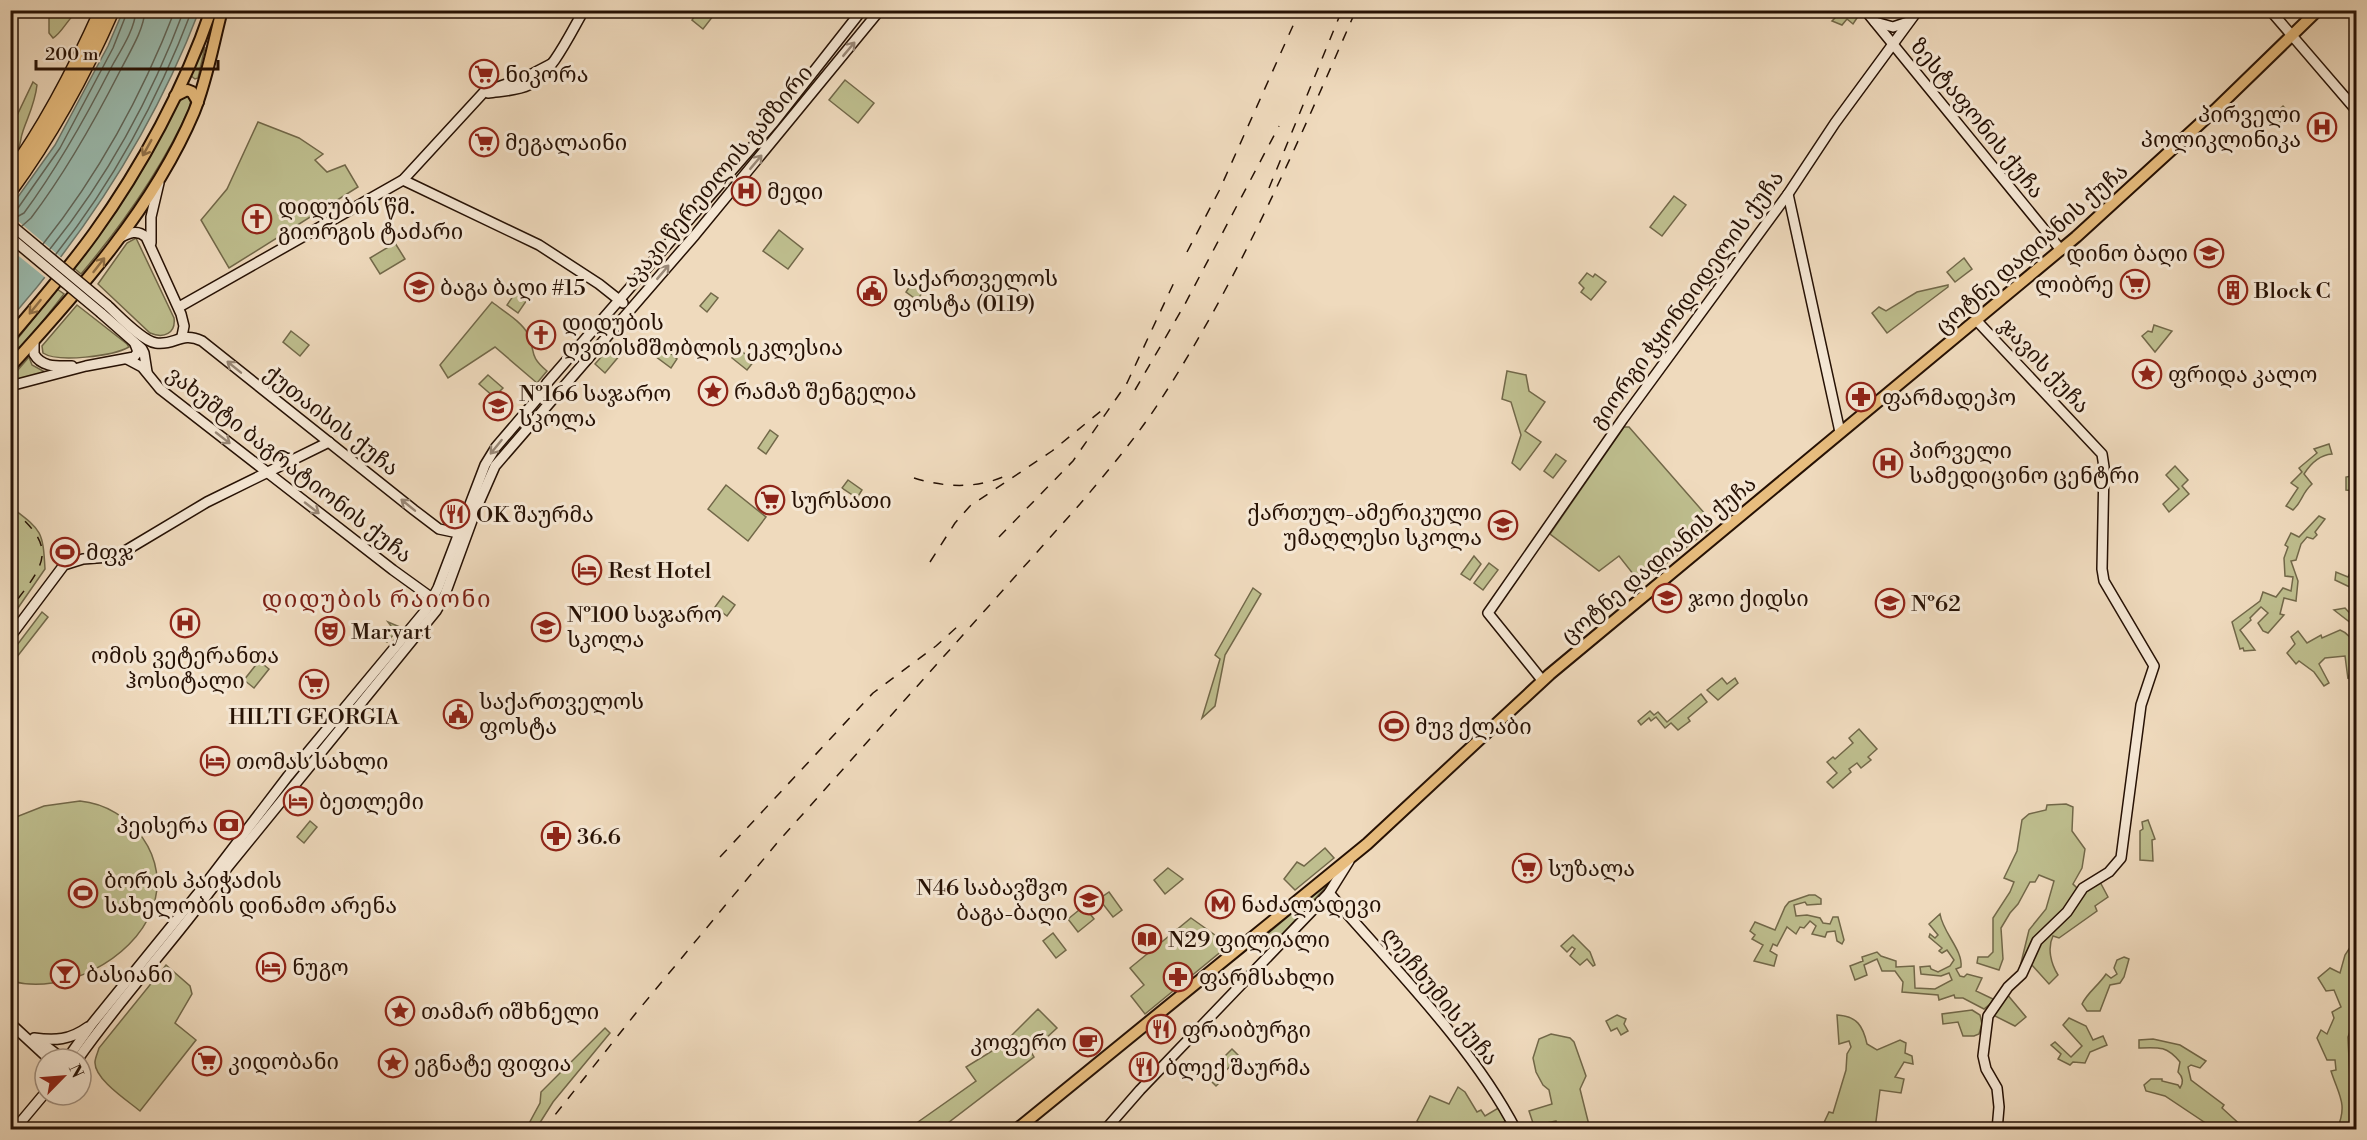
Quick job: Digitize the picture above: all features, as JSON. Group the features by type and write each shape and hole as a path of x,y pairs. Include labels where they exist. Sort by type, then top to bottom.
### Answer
{"highway":[{"path":"10,174 31,146 60,95 101,10"},
{"path":"10,192 51,132 91,58 112,10"}],"main road":[{"path":"10,337 80,253 135,169 175,96 212,10"},
{"path":"10,367 119,238 161,174 189,124 198,102 222,10"},
{"path":"179,307 403,180 480,96 528,86 538,80 551,64 584,10"},
{"name":"აკაკი წერეთლის გამზირი","path":"74,1047 204,886 288,776 418,619 436,601 458,533 488,458 558,370 774,122 862,10"},
{"name":"აკაკი წერეთლის გამზირი","path":"86,1047 436,601 495,466 695,235 880,10"},
{"name":"ზესტაფონის ქუჩა","path":"1865,10 2061,250"},
{"name":"გიორგი ჭყონდიდელის ქუჩა","path":"1542,680 1488,613 1623,419 1788,194 1835,123 1918,10"},
{"path":"2270,10 2356,110"},
{"name":"ცოტნე დადიანის ქუჩა","path":"1016,1130 1351,858 1407,809 1542,680 2061,250 2128,191 2318,10"},
{"path":"1874,21 1893,27 1910,22"},
{"path":"187,69 192,83 199,82 205,75"},
{"path":"175,96 187,90 192,92 198,102"},
{"path":"151,245 151,217 161,174"},
{"path":"403,180 539,244 630,309"},
{"path":"1788,194 1840,432"},
{"path":"10,224 104,309 135,344 138,352 127,359 86,366 10,386"},
{"path":"10,237 149,341 167,342 182,336 184,326 179,307 146,237 138,232 129,232 119,238"},
{"name":"ჯავის ქუჩა","path":"1977,321 2102,454 2104,581 2154,666 2141,705 2121,858 2109,872 2083,888 2067,912 2037,940 2022,974 2008,987 1988,1016 1983,1056 1998,1096 1997,1130"},
{"name":"ქუთაისის ქუჩა","path":"182,336 202,341 439,529 458,533"},
{"path":"34,341 36,357 46,365 86,366"},
{"name":"ვახუშტი ბაგრატიონის ქუჩა","path":"135,344 144,353 147,373"},
{"name":"ვახუშტი ბაგრატიონის ქუჩა","path":"127,359 142,367 160,389 436,601"},
{"path":"10,637 64,565 83,559 110,557 125,551 207,502 329,442"},
{"path":"1105,1130 1140,1090 1329,893 1351,858"},
{"name":"ლეჩხუმის ქუჩა","path":"1329,893 1460,1047 1486,1081 1516,1130"},
{"path":"10,1023 47,1047"},
{"name":"აკაკი წერეთლის გამზირი","path":"34,1038 58,1040 81,1032 92,1024"},
{"path":"20,1030 36,1047"},
{"path":"14,1130 33,1107"}],"green space":[{"path":"49,10 78,11 53,38 49,33"},
{"path":"698,11 717,11 703,29 692,20"},
{"path":"1842,11 1851,11 1857,18 1853,24 1847,19 1842,25 1832,21"},
{"path":"205,47 198,78 195,79 190,75"},
{"path":"845,80 874,103 858,123 829,100"},
{"path":"33,82 37,85 35,97 14,157 14,131 11,136 11,128"},
{"path":"182,94 191,96 190,107 167,152 127,215 81,274 74,268 106,225"},
{"path":"2283,106 2290,114 2275,127 2269,119"},
{"path":"258,122 299,138 323,154 315,160 327,172 345,165 358,187 229,268 201,220 227,189"},
{"path":"1674,196 1686,205 1662,236 1650,227"},
{"path":"779,230 803,249 788,269 763,251"},
{"path":"136,238 174,318 173,328 164,335 150,333 98,284 127,243"},
{"path":"395,243 405,259 380,274 370,258"},
{"path":"1964,258 1972,269 1955,282 1947,272"},
{"path":"1587,273 1593,277 1595,274 1606,282 1591,300 1581,292 1584,288 1579,283"},
{"path":"912,283 923,292 917,300 906,292"},
{"path":"1948,285 1887,333 1872,313 1879,307 1886,311 1917,292"},
{"path":"520,286 531,294 518,313 507,305"},
{"path":"57,289 64,294 11,362 11,347"},
{"path":"711,293 718,298 707,312 700,306"},
{"path":"492,302 528,334 535,357 547,371 537,383 495,347 448,378 440,365"},
{"path":"77,305 129,347 111,353 73,358 61,358 43,353 42,346"},
{"path":"2154,325 2172,331 2155,352 2142,336 2148,331 2152,332"},
{"path":"291,331 309,345 300,356 283,342"},
{"path":"662,346 677,359 671,368 655,356"},
{"path":"610,347 620,355 605,373 595,364"},
{"path":"739,349 754,361 747,370 732,358"},
{"path":"29,357 32,365 45,372 11,382 11,378"},
{"path":"1507,371 1526,375 1529,391 1545,402 1525,431 1541,442 1520,470 1512,463 1521,435 1511,402 1502,399"},
{"path":"488,375 503,388 494,397 479,384"},
{"path":"1624,427 1629,427 1713,523 1713,526 1641,584 1619,556 1599,571 1550,534"},
{"path":"770,430 778,436 766,454 758,448"},
{"path":"2329,444 2332,454 2316,460 2304,474 2312,484 2299,504 2293,510 2286,506 2298,488 2291,483 2302,472 2299,468 2317,453 2314,449"},
{"path":"1556,454 1566,461 1553,478 1544,471"},
{"path":"2175,466 2188,480 2182,486 2189,494 2169,512 2163,504 2179,489 2166,475"},
{"path":"2356,475 2356,491 2346,490 2346,477"},
{"path":"848,480 862,490 857,498 842,488"},
{"path":"726,485 766,517 748,541 708,509"},
{"path":"11,507 29,521 38,532 43,546 45,569 11,618"},
{"path":"2319,516 2325,519 2315,532 2317,535 2313,539 2307,537 2301,544 2296,560 2291,561 2298,581 2296,601 2284,598 2280,614 2284,615 2268,633 2263,631 2258,623 2268,613 2261,607 2240,630 2255,650 2240,649 2232,622 2260,601 2263,592 2276,597 2283,588 2291,591 2293,577 2285,576 2284,558 2288,547 2285,545 2291,533 2299,537"},
{"path":"2356,546 2356,560 2351,555"},
{"path":"1474,556 1481,564 1470,580 1461,574"},
{"path":"2356,560 2356,590 2335,580 2336,572 2348,577"},
{"path":"1489,563 1498,570 1483,590 1474,583"},
{"path":"1253,588 1261,594 1225,655 1215,706 1202,718 1220,659 1215,655"},
{"path":"723,596 735,605 727,616 715,607"},
{"path":"2345,608 2356,620 2356,635 2352,624 2334,610"},
{"path":"42,612 48,617 13,662 11,653"},
{"path":"388,622 400,627 387,642 382,639 391,626"},
{"path":"2340,630 2347,634 2353,645 2352,666 2348,679 2345,656 2325,658 2319,664 2329,683 2324,686 2314,672 2299,661 2296,664 2287,653 2295,644 2291,637 2298,631 2307,643 2321,635 2322,638"},
{"path":"259,661 269,669 254,688 244,680"},
{"path":"1722,678 1727,684 1735,678 1738,683 1718,700 1707,690"},
{"path":"1701,694 1707,702 1688,718 1690,721 1678,730 1671,723 1665,728 1656,717 1651,721 1649,718 1641,725 1638,721 1650,711 1654,715 1658,712 1667,722"},
{"path":"1859,729 1877,749 1868,757 1871,760 1861,768 1857,763 1849,769 1851,772 1833,788 1827,782 1837,773 1827,762 1833,757 1835,759 1853,743 1849,738"},
{"name":"ბორის პაიჭაძის სახელობის დინამო არენა","path":"80,801 99,805 116,813 143,838 156,872 157,891 152,910 129,945 94,970 52,983 31,984 11,981 11,819 44,806"},
{"path":"2066,804 2073,807 2072,831 2085,849 2082,868 2073,884 2077,888 2067,906 2020,967 2029,930 2046,909 2054,881 2039,875 2035,882 2030,882 2001,928 2003,959 1999,970 1977,963 1978,957 1988,957 1993,952 1993,918 2014,882 2004,878 2017,851 2022,820 2029,814 2046,810 2047,805"},
{"path":"2148,820 2155,839 2152,840 2153,861 2140,860 2140,831 2143,829 2142,822"},
{"path":"310,821 317,827 304,843 297,837"},
{"path":"1325,848 1334,858 1295,890 1284,879 1297,862 1304,866"},
{"path":"1168,868 1183,879 1165,894 1154,880"},
{"path":"1337,875 1273,944 1265,936"},
{"path":"2099,880 2108,897 2095,906 2097,911 2059,938 2053,936 2050,946 2051,956 2058,975 2049,984 2031,964 2040,940 2075,900"},
{"path":"1109,892 1122,910 1113,917 1099,899"},
{"path":"1815,895 1821,899 1821,904 1807,905 1805,902 1794,905 1796,916 1807,915 1820,918 1823,923 1830,924 1833,917 1838,917 1844,940 1842,944 1837,941 1835,931 1827,932 1825,937 1812,934 1816,926 1810,921 1804,928 1800,927 1796,934 1787,927 1777,946 1773,944 1770,951 1777,955 1774,966 1754,961 1763,945 1752,939 1755,935 1750,931 1755,922 1775,930 1789,902"},
{"path":"1084,906 1094,919 1078,932 1068,919"},
{"path":"1940,914 1959,954 1961,967 1956,969 1960,976 1964,977 1967,974 1982,978 1976,991 1995,1000 1984,1009 1963,998 1955,998 1954,995 1939,1000 1938,995 1902,992 1903,982 1895,971 1882,971 1877,959 1864,965 1867,975 1855,980 1850,966 1863,961 1862,957 1877,952 1881,956 1896,961 1896,967 1914,966 1915,988 1935,989 1952,980 1949,973 1941,976 1921,974 1920,967 1930,966 1938,972 1950,966 1954,960 1947,950 1942,953 1939,951 1942,948 1929,937 1930,934 1935,938 1938,935 1929,924"},
{"path":"1191,918 1229,945 1145,1014 1131,996 1144,985 1130,968"},
{"path":"2356,930 2356,1015 2348,1037 2350,1080 2356,1094 2356,1129 2337,1129 2342,1106 2331,1071 2336,1070 2335,1060 2327,1060 2317,1038 2321,1030 2327,1034 2334,1018 2332,1012 2341,1007 2334,990 2326,991 2318,978 2330,968 2340,973 2345,955 2355,940 2351,934"},
{"path":"1053,933 1066,950 1056,958 1043,941"},
{"path":"1573,935 1590,952 1595,965 1593,966 1587,959 1580,965 1570,956 1575,949 1572,947 1567,952 1561,946"},
{"path":"2124,957 2129,959 2120,983 2110,985 2100,1011 2087,1011 2082,1004 2084,1000 2106,974 2111,978 2117,974 2114,968 2117,960"},
{"path":"166,965 190,986 192,994 175,1023 196,1040 140,1111 106,1082 96,1069 95,1060 99,1048"},
{"path":"2006,993 2026,1017 2015,1026 1993,1015"},
{"path":"1038,1009 1057,1028 1031,1052 1034,1057 940,1129 926,1129 918,1122 976,1081 966,1067 1002,1045"},
{"path":"1972,1010 1980,1015 1982,1024 1979,1034 1963,1036 1958,1022 1943,1024 1942,1014"},
{"path":"1617,1015 1626,1019 1624,1024 1628,1031 1621,1035 1617,1028 1611,1031 1606,1021"},
{"path":"1837,1015 1850,1017 1858,1023 1867,1044 1877,1050 1900,1040 1906,1043 1905,1053 1912,1056 1913,1064 1904,1062 1895,1077 1904,1079 1901,1093 1880,1090 1875,1129 1821,1129 1829,1112 1833,1113 1846,1070 1847,1054 1851,1047 1849,1041 1839,1044"},
{"path":"2069,1018 2086,1026 2093,1040 2103,1036 2107,1045 2090,1052 2085,1063 2073,1062 2070,1065 2058,1059 2061,1054 2051,1045 2055,1042 2071,1057 2082,1046 2063,1025"},
{"path":"605,1028 610,1033 553,1102 536,1129 526,1129 540,1103 541,1092"},
{"path":"1551,1034 1570,1038 1574,1042 1586,1076 1580,1089 1590,1129 1558,1129 1556,1121 1534,1126 1529,1111 1552,1104 1549,1090 1543,1085 1536,1072 1533,1058 1539,1039"},
{"path":"2153,1039 2180,1045 2206,1061 2200,1068 2191,1065 2188,1067 2191,1080 2224,1105 2222,1108 2245,1129 2210,1129 2207,1124 2165,1096 2146,1091 2144,1085 2151,1079 2162,1079 2180,1088 2182,1082 2178,1072 2180,1062 2171,1053 2157,1048 2139,1048 2139,1040"},
{"path":"1232,1049 1240,1057 1218,1078 1220,1082 1216,1086 1208,1078 1205,1080 1192,1069 1197,1064 1207,1074"},
{"path":"1458,1087 1465,1092 1477,1112 1481,1110 1485,1116 1500,1107 1508,1119 1493,1130 1421,1129 1423,1125 1417,1121 1430,1096 1449,1104"}],"water":[{"path":"123,11 199,11 162,94 119,173 68,247 11,318 10,208 55,145 108,46"}],"pier":[{"path":"11,215 63,259 47,279 10,249"}],"railway":[{"path":"1187,252 1219,191 1300,10"},
{"path":"1269,188 1342,10"},
{"path":"543,1130 636,1013 777,843 1080,504 1140,430 1187,357 1241,260 1289,161 1356,10"},
{"path":"1135,390 1185,304 1279,126"},
{"path":"999,537 1073,461 1127,383 1177,276"},
{"path":"930,562 955,523 970,506 1052,451 1101,411"},
{"path":"914,478 947,485 970,485 1003,477"},
{"path":"10,508 26,522 36,535 41,546 42,557 32,580 10,609"},
{"path":"720,857 873,693 936,646 957,627"}],"place":[{"name":"ნიკორა","path":"484,74"},
{"name":"პირველი პოლიკლინიკა","path":"2322,127"},
{"name":"მეგალაინი","path":"484,142"},
{"name":"მედი","path":"746,191"},
{"name":"დიდუბის წმ. გიორგის ტაძარი","path":"257,219"},
{"name":"დინო ბაღი","path":"2209,253"},
{"name":"ლიბრე","path":"2135,284"},
{"name":"ბაგა ბაღი #15","path":"419,287"},
{"name":"Block C","path":"2233,290"},
{"name":"საქართველოს ფოსტა (0119)","path":"872,291"},
{"name":"დიდუბის ღვთისმშობლის ეკლესია","path":"541,335"},
{"name":"ფრიდა კალო","path":"2147,374"},
{"name":"რამაზ შენგელია","path":"713,391"},
{"name":"ფარმადეპო","path":"1861,397"},
{"name":"№166 საჯარო სკოლა","path":"498,406"},
{"name":"პირველი სამედიცინო ცენტრი","path":"1888,463"},
{"name":"სურსათი","path":"770,500"},
{"name":"OK შაურმა","path":"455,514"},
{"name":"ქართულ-ამერიკული უმაღლესი სკოლა","path":"1503,525"},
{"name":"მფჯ","path":"65,552"},
{"name":"Rest Hotel","path":"587,570"},
{"name":"ჯოი ქიდსი","path":"1667,598"},
{"name":"№62","path":"1890,603"},
{"name":"ომის ვეტერანთა ჰოსიტალი","path":"185,623"},
{"name":"№100 საჯარო სკოლა","path":"546,627"},
{"name":"Maryart","path":"330,631"},
{"name":"HILTI GEORGIA","path":"314,684"},
{"name":"საქართველოს ფოსტა","path":"458,714"},
{"name":"მუვ ქლაბი","path":"1394,726"},
{"name":"თომას სახლი","path":"215,761"},
{"name":"ბეთლემი","path":"298,801"},
{"name":"პეისერა","path":"229,825"},
{"name":"36.6","path":"556,836"},
{"name":"სუზალა","path":"1527,868"},
{"name":"ბორის პაიჭაძის სახელობის დინამო არენა","path":"83,893"},
{"name":"N46 საბავშვო ბაგა-ბაღი","path":"1089,900"},
{"name":"ნაძალადევი","path":"1220,904"},
{"name":"N29 ფილიალი","path":"1147,939"},
{"name":"ნუგო","path":"271,967"},
{"name":"ბასიანი","path":"65,974"},
{"name":"ფარმსახლი","path":"1178,977"},
{"name":"თამარ იშხნელი","path":"400,1011"},
{"name":"ფრაიბურგი","path":"1161,1029"},
{"name":"კოფერო","path":"1088,1042"},
{"name":"კიდობანი","path":"207,1061"},
{"name":"ეგნატე ფიფია","path":"393,1063"},
{"name":"ბლექ შაურმა","path":"1144,1067"}],"district":[{"name":"დიდუბის რაიონი","path":"377,599"}]}
